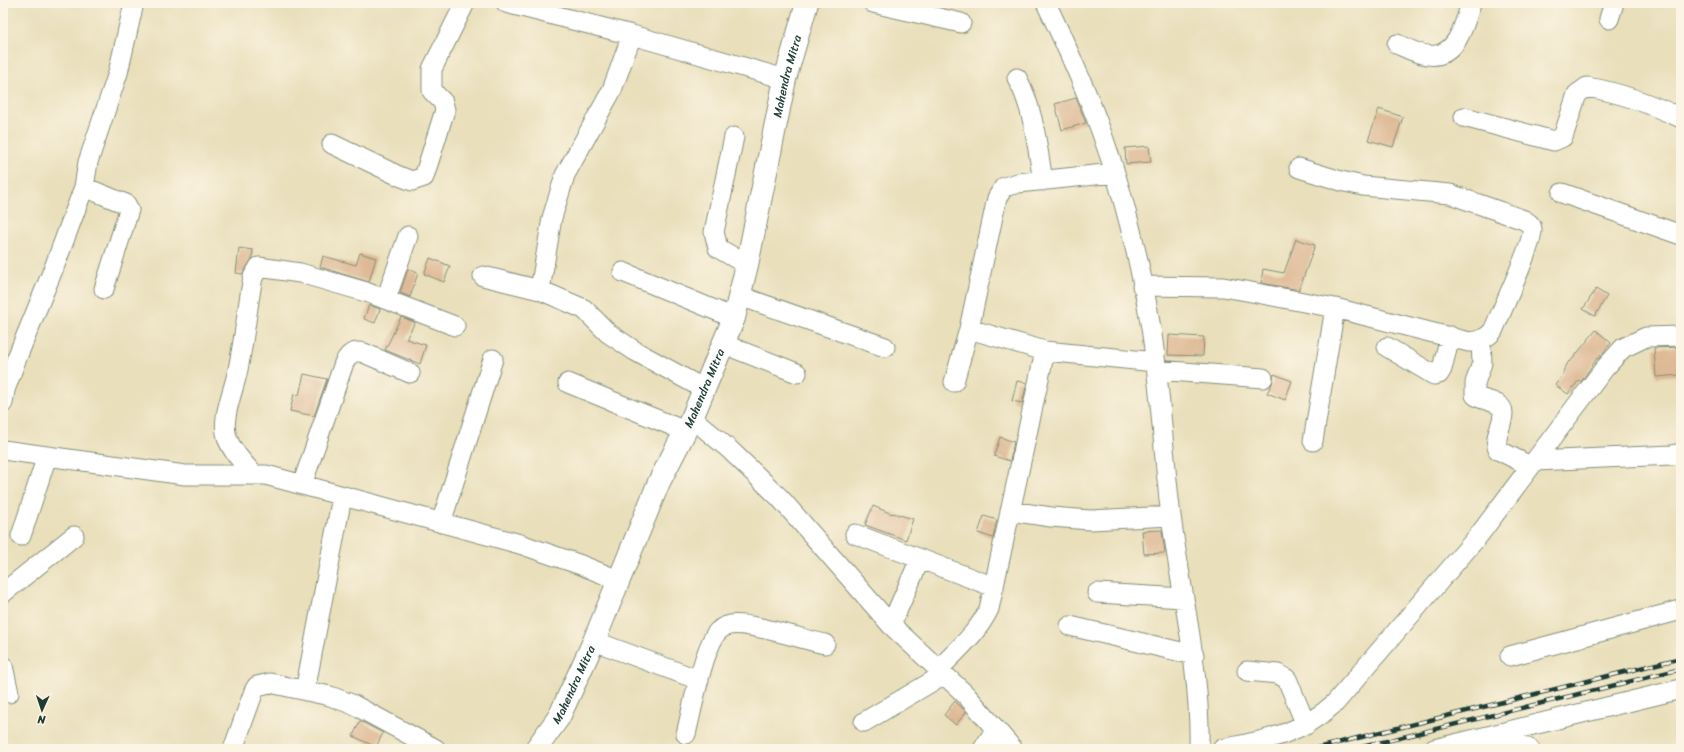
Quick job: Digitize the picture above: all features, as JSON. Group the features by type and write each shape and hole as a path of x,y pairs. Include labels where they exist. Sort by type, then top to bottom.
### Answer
{"main road":[{"name":"Mahendra Mitra","path":"536,749 559,717 594,641 659,482 688,424 734,318 747,265 785,78 807,3"}],"street":[{"path":"3,403 16,360 41,300 84,187 88,162 118,73 134,3"},
{"path":"332,144 412,181 424,177 444,110 442,102 432,91 432,69 465,3"},
{"path":"506,3 785,78"},
{"path":"873,3 961,23"},
{"path":"1046,3 1101,130 1130,228 1142,286 1156,366 1171,516 1194,655 1199,722 1199,749"},
{"path":"1397,44 1426,56 1442,54 1453,45 1462,33 1471,3"},
{"path":"540,290 552,218 564,175 612,90 632,36"},
{"path":"1017,78 1023,89 1030,112 1043,181"},
{"path":"1464,117 1554,141 1563,137 1577,94 1587,87 1601,89 1657,107 1681,118"},
{"path":"734,136 714,232 715,242 718,248 747,265"},
{"path":"1142,286 1223,287 1300,300 1450,336 1469,342 1481,340 1493,331 1529,245 1532,228 1531,224 1517,217 1450,194 1363,186 1299,168"},
{"path":"954,382 969,329 997,198 1004,187 1114,173"},
{"path":"84,187 126,204 129,210 104,289"},
{"path":"1562,193 1681,234"},
{"path":"386,299 408,236"},
{"path":"253,474 233,448 226,436 226,425 227,410 237,373 253,277 259,267 300,273 386,299 455,326"},
{"path":"623,272 734,318"},
{"path":"483,276 540,290 584,309 608,333 635,351 704,389"},
{"path":"740,296 885,347"},
{"path":"1313,441 1336,308"},
{"path":"969,329 1045,351 1156,366 1263,378"},
{"path":"1387,347 1434,374 1439,374 1442,369 1450,336"},
{"path":"1222,749 1284,735 1306,725 1322,715 1335,703 1468,548 1604,370 1623,348 1646,337 1681,336"},
{"path":"1481,340 1482,363 1475,383 1475,395 1478,398 1502,407 1503,413 1496,442 1498,450 1532,464 1672,455 1681,453"},
{"path":"723,344 797,373"},
{"path":"864,722 940,673 983,622 989,609 1045,351"},
{"path":"302,485 344,364 349,355 358,352 364,353 410,373"},
{"path":"441,523 493,360"},
{"path":"568,383 688,424 729,449 780,498 891,625 940,673 966,695 1013,749"},
{"path":"3,450 185,475 222,476 253,474 302,485 548,553 618,580"},
{"path":"22,536 47,456"},
{"path":"305,691 342,497"},
{"path":"1010,511 1051,517 1090,520 1171,516"},
{"path":"855,534 994,587"},
{"path":"3,593 74,536"},
{"path":"891,625 920,559"},
{"path":"1097,593 1184,598"},
{"path":"1510,656 1681,610"},
{"path":"686,734 699,680 715,635 721,628 729,625 745,625 825,644"},
{"path":"1070,626 1194,655"},
{"path":"594,641 699,680"},
{"path":"3,666 9,693"},
{"path":"1247,671 1278,674 1287,679 1306,725"},
{"path":"233,749 257,686 270,683 330,696 354,705 436,749"},
{"path":"1434,749 1681,689"},
{"path":"983,749 995,730"},
{"path":"1492,734 1521,748"}],"building":[{"path":"1076,98 1086,123 1062,130 1055,104"},
{"path":"1379,109 1403,117 1393,147 1368,140"},
{"path":"1149,146 1151,162 1126,164 1125,148"},
{"path":"1296,239 1315,245 1299,290 1261,283 1263,269 1284,273"},
{"path":"239,248 253,250 252,259 242,274 236,273"},
{"path":"360,253 376,258 369,282 320,267 323,256 356,265"},
{"path":"430,258 450,266 444,282 424,274"},
{"path":"408,269 418,273 410,297 400,293"},
{"path":"1596,289 1607,296 1595,316 1583,309"},
{"path":"369,305 380,309 375,323 364,319"},
{"path":"401,317 415,322 406,339 426,345 420,364 385,350"},
{"path":"1596,330 1611,343 1598,359 1597,358 1581,382 1579,380 1568,394 1555,385 1565,372 1563,371 1569,361 1570,362"},
{"path":"1169,335 1204,337 1203,356 1168,355"},
{"path":"1680,347 1681,375 1656,377 1654,348"},
{"path":"304,374 327,379 314,416 290,411 294,394 299,395"},
{"path":"1274,374 1292,381 1285,400 1267,393 1272,384"},
{"path":"1017,381 1027,383 1022,403 1012,401"},
{"path":"1000,437 1014,442 1010,461 994,456"},
{"path":"873,506 892,514 893,513 913,519 906,540 865,525"},
{"path":"984,516 997,520 993,538 978,533"},
{"path":"1162,530 1165,553 1144,554 1142,531"},
{"path":"955,701 966,712 956,725 944,715"},
{"path":"360,721 383,733 376,747 353,736"}],"railway":[{"path":"1313,749 1681,658"},
{"path":"1354,749 1681,669"}]}
